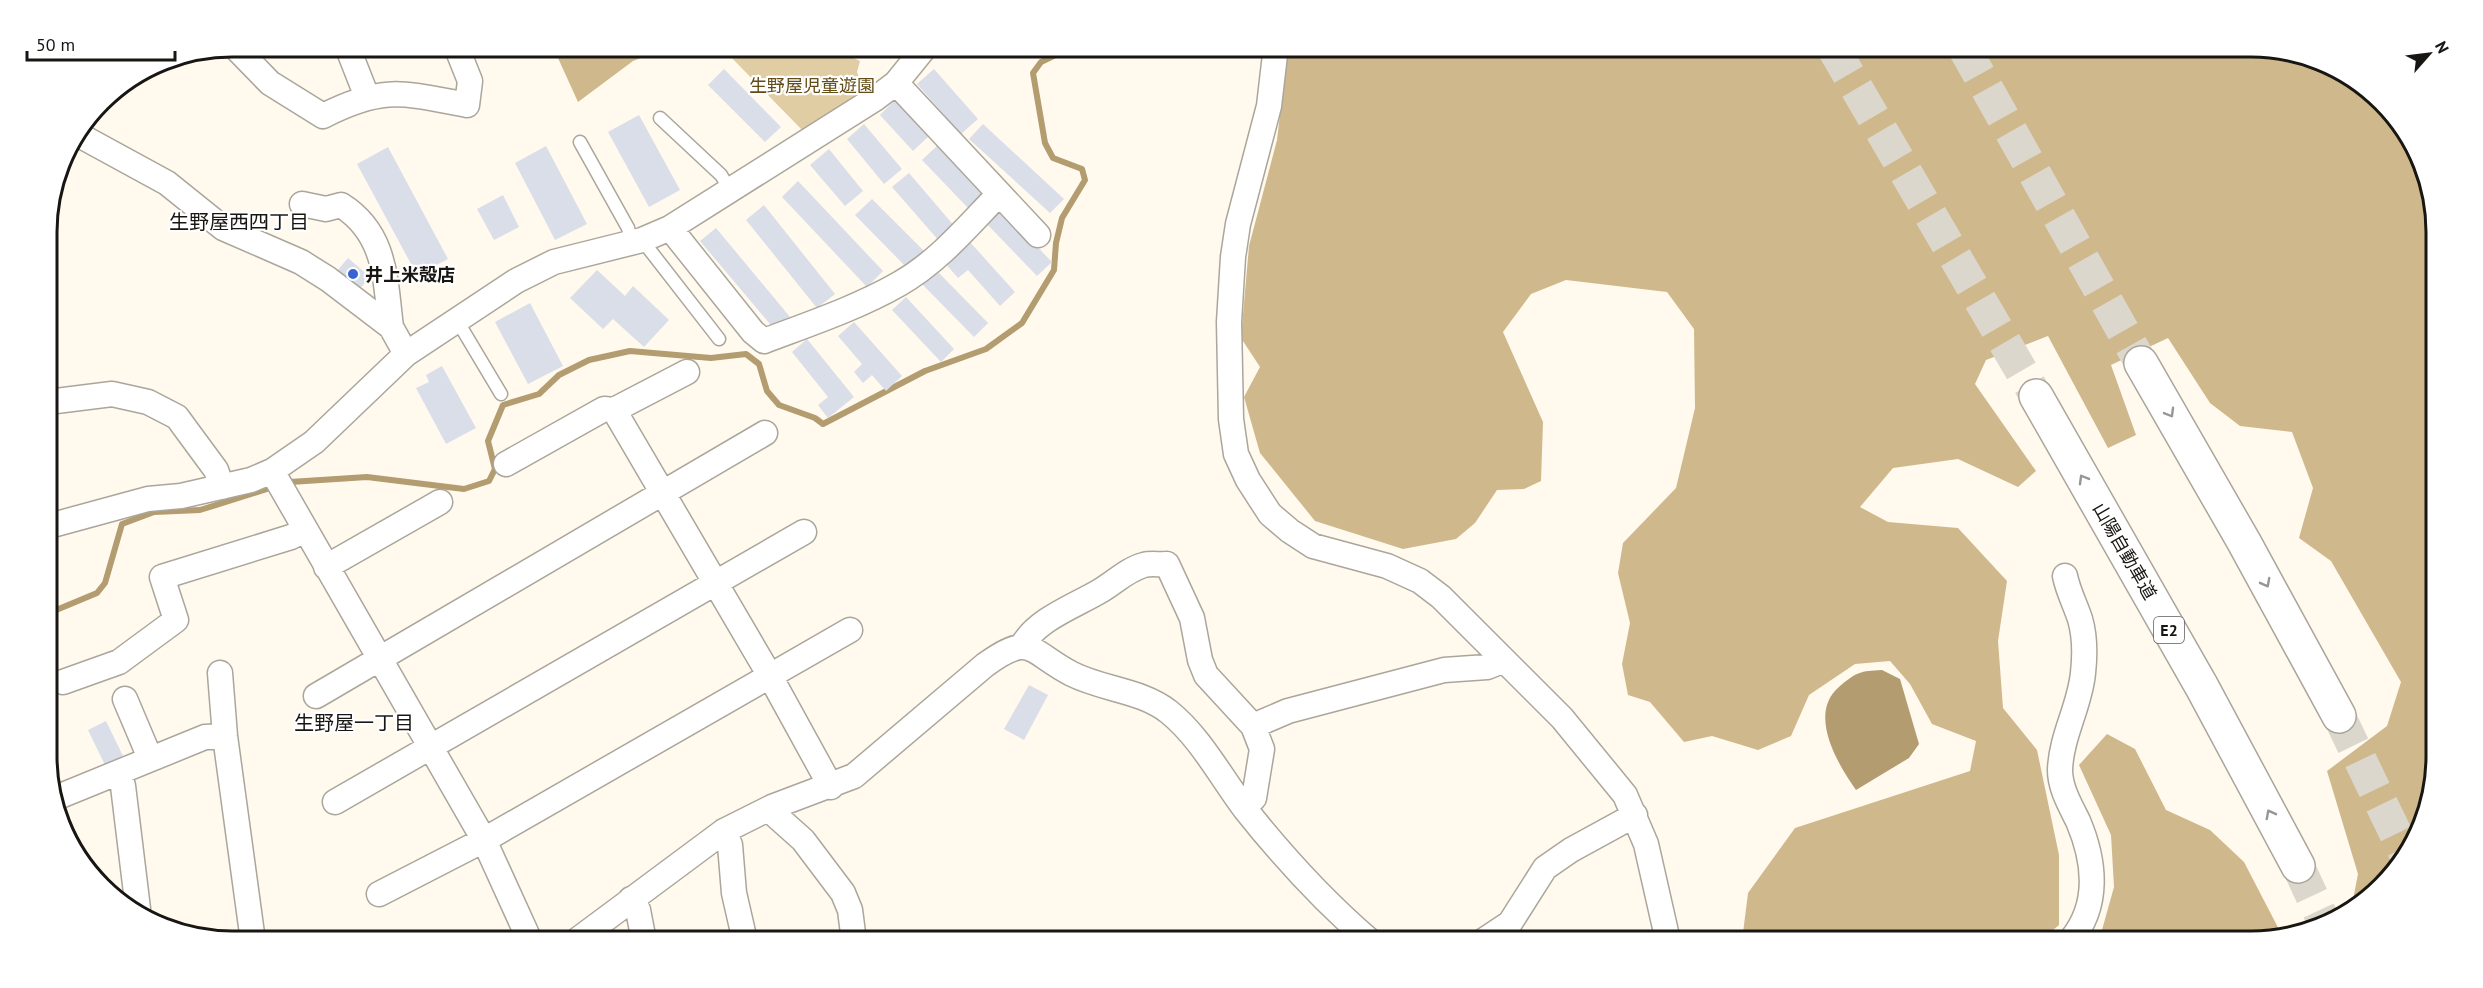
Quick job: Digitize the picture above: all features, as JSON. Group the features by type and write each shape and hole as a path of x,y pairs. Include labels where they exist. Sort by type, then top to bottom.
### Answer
{"highway":[{"path":"2141,363 2244,542 2338,716"},
{"name":"山陽自動車道","path":"2036,396 2202,687 2298,866"}],"street":[{"path":"245,57 270,83 324,116 368,97 402,92 467,105 470,81 460,57"},
{"path":"352,57 368,97"},
{"path":"57,524 148,499 181,496 251,480 272,471 314,442 406,354 516,281 554,262 637,241 670,228 896,83 917,57"},
{"path":"1275,57 1269,106 1238,224 1233,257 1229,322 1230,419 1236,454 1248,480 1270,514 1290,531 1313,546 1387,566 1420,581 1441,597 1502,661 1562,718 1625,795 1635,815 1647,844 1666,931"},
{"path":"896,83 998,195 1038,235"},
{"path":"84,138 166,183 223,228 301,262 328,279 391,327"},
{"path":"670,228 753,332 764,341 856,305 900,284 937,257 998,195"},
{"path":"302,204 326,209 341,205 350,211 374,240 383,257 391,327 406,354"},
{"path":"506,464 604,409 614,410 687,372"},
{"path":"57,401 112,394 148,402 177,417 216,470 222,487"},
{"path":"614,410 770,676 831,786"},
{"path":"316,696 379,657 765,434"},
{"path":"272,471 484,840 525,931"},
{"path":"326,567 440,502"},
{"path":"63,682 119,662 176,620 162,577 291,537 305,530"},
{"path":"335,802 804,532"},
{"path":"1022,646 1027,638 1067,608 1102,590 1118,578 1144,565 1167,564 1192,618 1200,660 1206,675 1253,726 1262,749 1261,769 1254,798 1245,807"},
{"path":"2065,576 2068,591 2080,620 2084,646 2083,676 2062,749 2060,773 2066,795 2087,846 2093,880 2090,908 2076,931"},
{"path":"379,894 484,840 850,630"},
{"path":"589,931 724,831 772,807 854,776 985,665 1008,648 1022,646 1073,674 1141,695 1169,712 1191,735 1297,873 1359,931"},
{"path":"1253,726 1288,711 1444,670 1487,667 1502,661"},
{"path":"220,673 225,736 252,931"},
{"path":"125,699 150,758"},
{"path":"62,796 205,737 225,736"},
{"path":"119,772 123,786 137,903"},
{"path":"772,807 775,815 803,840 843,893 850,910 853,931"},
{"path":"1498,931 1510,923 1545,868 1571,850 1635,815"},
{"path":"724,831 730,845 734,893 743,931"},
{"path":"631,899 638,910 642,931"}],"lane":[{"path":"660,118 721,175 730,190"},
{"path":"580,142 637,241 720,339"},
{"path":"458,321 501,394"}],"green space":[{"name":"生野屋児童遊園","path":"731,57 852,57 860,61 857,72 867,98 806,134"}],"shaded area":[{"path":"558,57 643,57 633,61 578,102"},
{"path":"1287,57 2263,57 2307,66 2348,86 2383,117 2403,144 2413,165 2425,209 2426,768 2417,812 2403,844 2375,880 2353,898 2358,874 2327,771 2387,726 2401,682 2331,561 2299,538 2313,488 2292,432 2240,426 2210,403 2168,338 2111,365 2136,435 2108,448 2048,336 1986,360 1975,384 2036,471 2018,487 1958,459 1893,468 1860,507 1888,522 1958,528 2007,581 1998,641 2003,708 2037,750 2059,855 2059,925 2052,931 1743,931 1748,893 1795,828 1970,771 1976,741 1932,724 1910,684 1890,661 1855,664 1809,695 1791,736 1758,750 1712,736 1684,742 1650,702 1628,695 1622,664 1630,623 1618,573 1623,543 1676,488 1695,408 1694,329 1667,292 1566,280 1531,294 1503,332 1543,422 1541,481 1524,489 1497,490 1475,523 1456,539 1403,549 1315,521 1260,453 1244,397 1260,367 1241,338 1249,246 1277,140"},
{"path":"1882,670 1900,679 1919,744 1909,758 1856,790 1841,766 1828,738 1826,710 1830,697 1851,678 1859,673"},
{"path":"2107,734 2135,749 2166,810 2210,830 2244,862 2279,929 2263,931 2102,931 2114,887 2111,835 2079,765"}],"building":[{"path":"724,69 781,127 765,142 708,85"},
{"path":"934,69 978,119 961,134 917,84"},
{"path":"896,99 930,135 913,151 880,115"},
{"path":"639,115 680,190 649,207 608,132"},
{"path":"864,124 902,169 884,184 847,139"},
{"path":"983,124 1064,199 1050,213 969,139"},
{"path":"939,144 986,193 969,209 922,160"},
{"path":"546,146 587,224 555,240 515,163"},
{"path":"388,147 448,259 417,275 357,164"},
{"path":"829,149 863,191 845,206 810,165"},
{"path":"909,173 956,228 940,242 892,187"},
{"path":"798,181 883,271 867,287 782,197"},
{"path":"503,195 519,227 494,240 477,209"},
{"path":"872,199 927,254 910,271 855,215"},
{"path":"764,205 835,294 817,308 746,220"},
{"path":"1000,208 1052,262 1037,276 985,222"},
{"path":"716,228 790,317 775,330 700,241"},
{"path":"969,241 1015,292 1000,306 968,270 958,278 945,263"},
{"name":"井上米殻店","path":"348,258 370,277 358,291 337,271"},
{"path":"597,270 625,296 633,286 669,320 644,347 613,319 603,329 570,298"},
{"path":"936,270 988,323 974,337 922,284"},
{"path":"906,297 954,349 941,362 892,310"},
{"path":"530,303 563,366 528,384 495,322"},
{"path":"854,322 902,376 886,391 872,375 863,383 854,372 862,364 838,336"},
{"path":"807,339 854,397 828,418 818,405 828,397 792,352"},
{"path":"442,366 476,428 446,444 416,388 429,382 426,375"},
{"path":"1029,685 1048,695 1024,740 1004,729"},
{"path":"106,721 123,756 105,765 88,730"}],"waterway":[{"path":"290,482 367,477 464,489 489,481 495,469 488,441 503,405 539,394 559,375 589,360 630,351 711,358 746,354 759,364 767,391 779,405 815,418 823,424 925,371 986,349 1022,323 1054,270 1056,243 1062,218 1085,180 1082,169 1053,158 1045,143 1033,73 1041,62 1051,57"},
{"path":"57,610 97,593 105,583 122,524 154,512 200,510 267,489"}],"tunnel":[{"path":"1838,57 2036,396"},
{"path":"1969,57 2141,363"},
{"path":"2339,716 2402,846"},
{"path":"2298,866 2321,916"}],"place":[{"name":"井上米殻店","path":"353,274"}],"district":[{"name":"生野屋西四丁目","path":"239,222"},
{"name":"生野屋一丁目","path":"354,723"}]}
